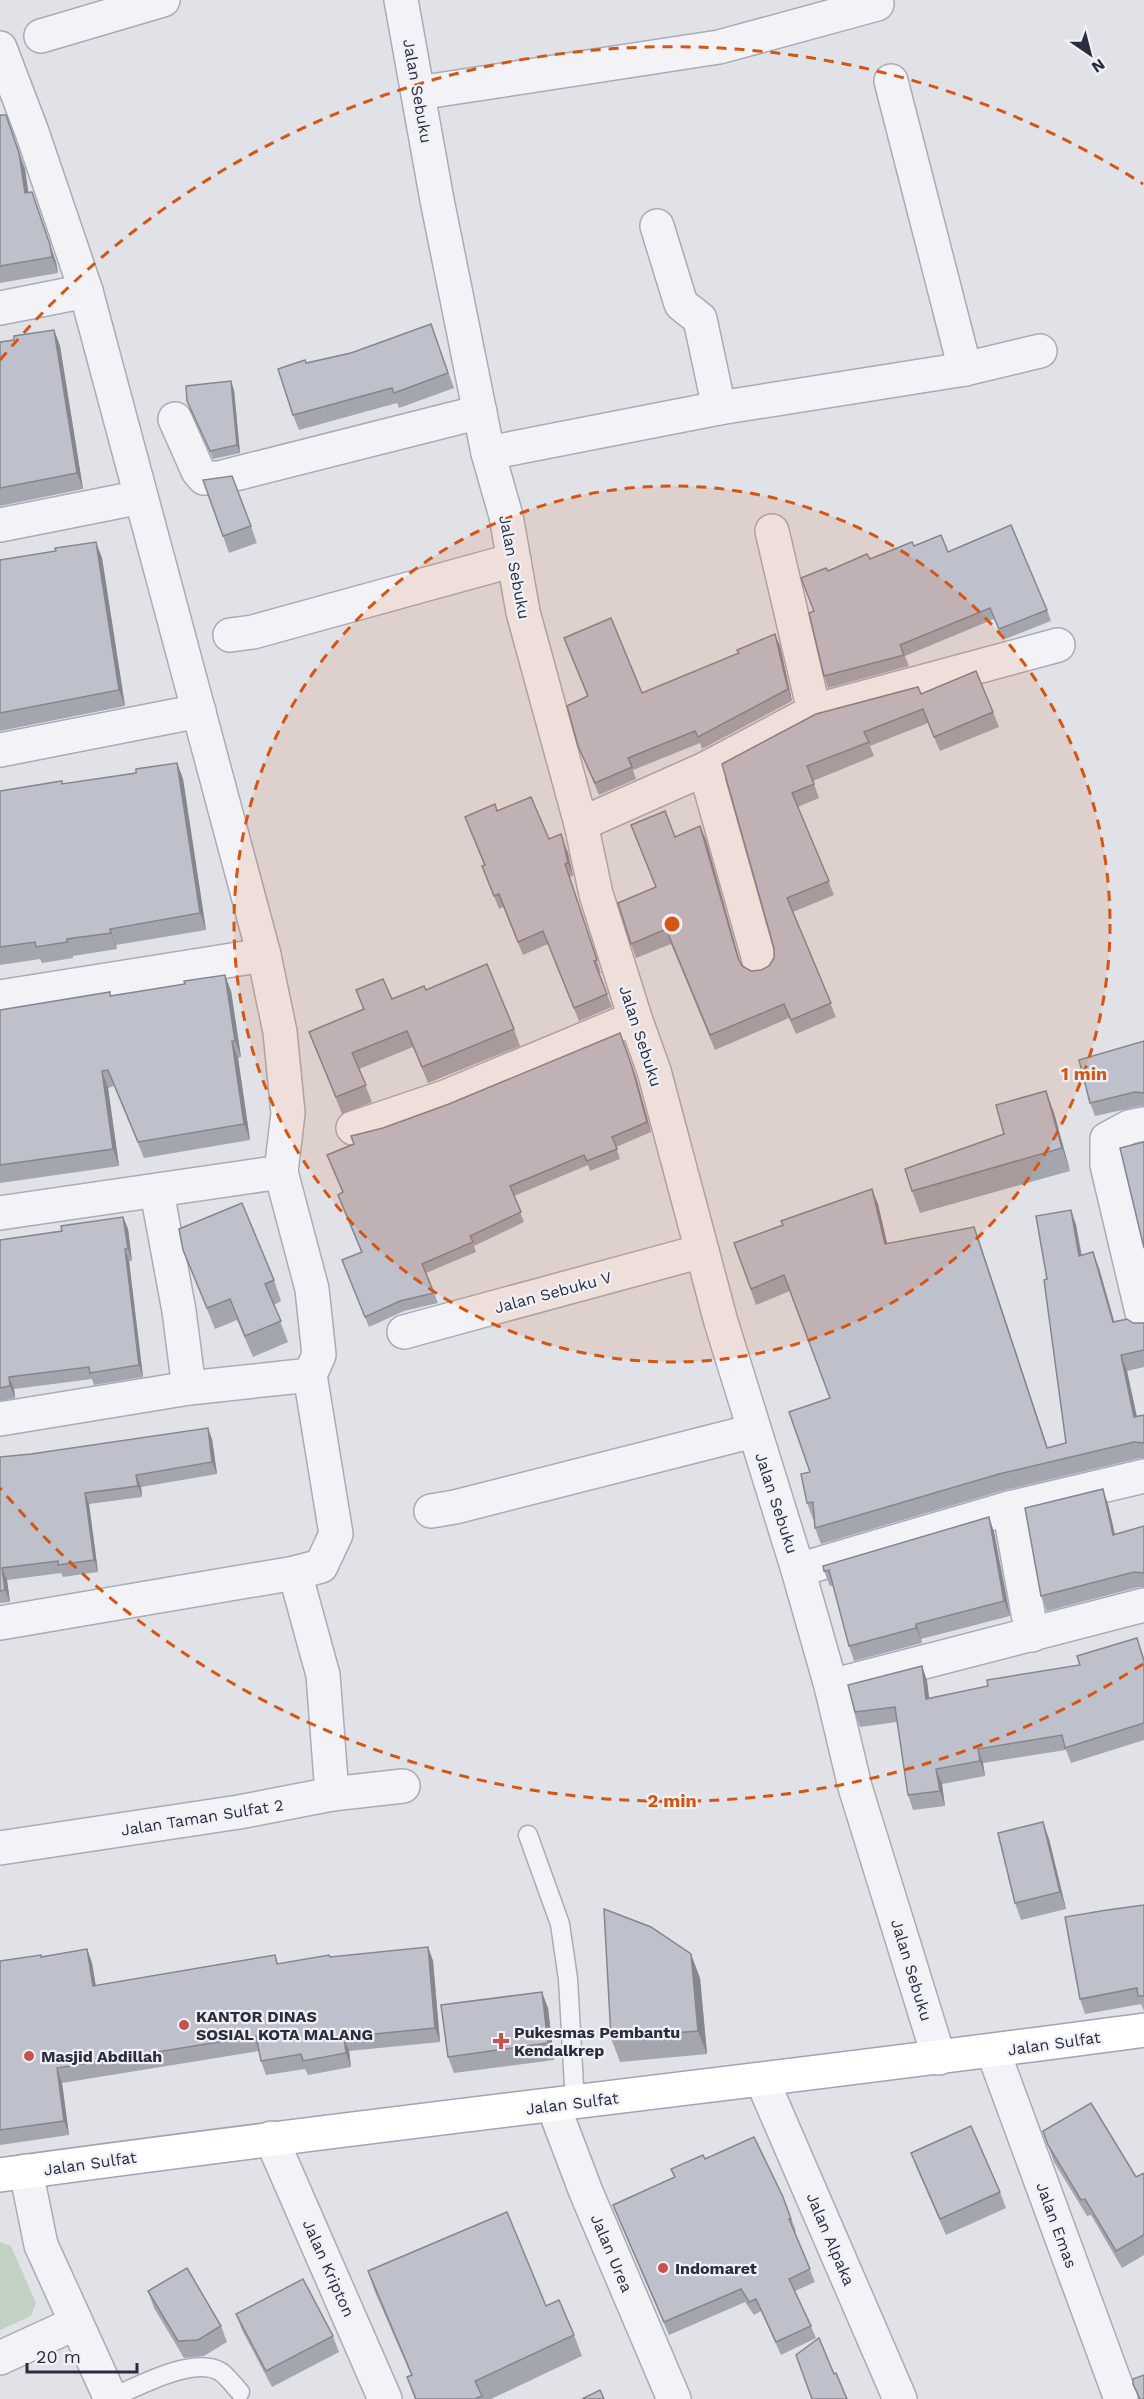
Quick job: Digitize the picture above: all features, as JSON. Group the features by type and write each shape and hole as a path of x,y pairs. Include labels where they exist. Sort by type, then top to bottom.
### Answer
{"main road":[{"name":"Jalan Sulfat","path":"13,2173 271,2138 762,2080 1144,2030"}],"street":[{"path":"41,36 163,0"},
{"name":"Jalan Sebuku","path":"401,0 488,453 506,516 523,612 581,824 596,894 654,1071 753,1431 798,1570 831,1686 855,1787 939,2058"},
{"path":"418,93 719,47 877,4"},
{"path":"0,1623 295,1573 321,1566 336,1534 310,1375 319,1355 312,1289 281,1172 288,1113 280,1032 264,955 86,291 32,132 1,56"},
{"path":"891,81 965,369"},
{"path":"657,226 681,304 700,319 719,408"},
{"path":"0,308 86,291"},
{"path":"488,453 719,408 965,369 1040,351"},
{"path":"176,419 198,471 204,478 219,478 480,411"},
{"path":"0,525 141,497"},
{"path":"772,531 814,711"},
{"path":"230,635 253,632 514,560"},
{"path":"581,824 705,769 814,711 1058,645"},
{"path":"0,750 199,711"},
{"path":"705,769 761,967"},
{"path":"0,997 264,955"},
{"path":"353,1128 445,1097 635,1018"},
{"path":"1144,1124 1129,1127 1107,1139 1107,1164 1134,1240 1144,1321"},
{"path":"0,1213 157,1192 281,1172"},
{"path":"157,1192 180,1311 189,1388"},
{"name":"Jalan Sebuku V","path":"404,1332 702,1251"},
{"path":"0,1419 189,1388 310,1375"},
{"path":"431,1511 455,1507 753,1431"},
{"path":"798,1570 1009,1508 1077,1490 1144,1476"},
{"path":"1009,1508 1032,1635"},
{"path":"295,1573 323,1675 333,1794"},
{"path":"831,1686 1144,1605"},
{"name":"Jalan Taman Sulfat 2","path":"0,1848 239,1812 333,1794 403,1786"},
{"name":"Jalan Emas","path":"993,2051 1121,2399"},
{"name":"Jalan Alpaka","path":"762,2080 900,2399"},
{"name":"Jalan Urea","path":"564,2104 586,2192 675,2399"},
{"name":"Jalan Kripton","path":"271,2138 385,2399"},
{"path":"13,2173 41,2245 111,2398"},
{"path":"0,2358 76,2323"}],"lane":[{"path":"528,1835 560,1924 568,1979 564,2104"},
{"path":"111,2398 178,2370 197,2366 220,2372 240,2392"}],"green space":[{"path":"0,2242 11,2246 36,2303 31,2316 0,2330"}],"building":[{"path":"0,115 6,115 19,153 25,193 32,192 52,257 0,266"},
{"path":"431,324 448,373 394,393 392,388 293,415 278,369 305,360 306,363 351,353"},
{"path":"54,330 77,473 0,488 0,342 14,340 14,336"},
{"path":"231,381 237,445 210,451 187,401 186,386"},
{"path":"232,476 251,526 223,536 203,480"},
{"path":"1011,525 1047,610 999,629 990,608 900,645 904,655 824,676 809,613 814,611 801,578 826,568 828,571 867,554 870,559 912,542 914,546 941,535 948,552"},
{"path":"96,542 119,690 0,713 0,560"},
{"path":"611,618 642,693 739,653 737,650 775,634 788,689 698,737 695,731 628,758 632,767 595,783 578,746 567,706 588,696 564,638"},
{"path":"976,671 993,712 934,737 923,709 864,732 869,742 807,766 814,784 792,793 829,881 787,898 831,1003 791,1020 784,1004 710,1035 666,929 631,944 618,903 656,887 631,825 665,811 675,837 700,826 738,958 742,966 751,971 761,970 769,966 774,958 774,948 722,764 816,714 918,687 921,694"},
{"path":"177,763 200,913 110,929 111,933 67,939 67,942 36,947 35,942 0,947 0,791 136,773 136,769"},
{"path":"531,797 549,839 561,834 568,863 565,864 597,960 594,961 607,994 574,1008 543,931 518,942 499,894 494,896 482,866 485,865 465,817 495,804 497,811"},
{"path":"487,964 514,1029 422,1067 407,1031 352,1053 366,1085 336,1097 309,1032 364,1009 356,990 383,979 392,999 424,986 426,990"},
{"path":"225,975 244,1124 138,1142 108,1070 102,1071 113,1149 0,1165 0,1010 110,992 110,996"},
{"path":"620,1033 647,1122 612,1137 617,1149 587,1161 584,1155 510,1186 521,1212 470,1236 473,1242 422,1264 434,1293 400,1301 365,1317 342,1260 362,1252 338,1195 343,1192 327,1155 354,1144 351,1136 383,1128 449,1104"},
{"path":"1144,1041 1144,1093 1135,1092 1090,1103 1079,1060"},
{"path":"1046,1091 1062,1148 912,1191 905,1169 1004,1134 996,1105"},
{"path":"1144,1142 1144,1248 1120,1148"},
{"path":"872,1189 885,1244 974,1227 1047,1448 1066,1443 1044,1280 1047,1279 1036,1216 1071,1210 1079,1256 1093,1252 1113,1322 1127,1319 1133,1323 1144,1323 1144,1350 1121,1355 1134,1417 1144,1415 1144,1443 1134,1442 999,1474 815,1528 813,1502 807,1503 801,1474 810,1472 789,1412 830,1398 784,1275 751,1289 734,1243 783,1225 781,1221"},
{"path":"242,1203 274,1280 265,1284 281,1321 245,1336 230,1299 207,1308 183,1250 179,1229"},
{"path":"123,1217 139,1365 90,1373 89,1367 9,1377 10,1386 0,1388 0,1240 62,1231 61,1226"},
{"path":"208,1428 212,1462 136,1475 138,1486 85,1493 94,1560 58,1565 58,1561 2,1568 5,1590 0,1591 0,1457"},
{"path":"1103,1489 1113,1535 1144,1526 1144,1573 1134,1572 1041,1596 1025,1508"},
{"path":"989,1517 1004,1601 916,1624 916,1628 849,1646 829,1570 824,1571 823,1566"},
{"path":"1137,1638 1144,1661 1144,1723 1065,1748 1062,1735 978,1749 980,1761 936,1769 940,1791 908,1795 895,1707 855,1712 848,1685 922,1666 926,1699 988,1686 987,1680 1080,1665 1077,1656"},
{"path":"1043,1822 1060,1892 1015,1903 998,1833"},
{"path":"1144,1905 1144,1996 1138,1996 1137,1988 1080,1999 1065,1917"},
{"path":"604,1909 651,1927 691,1954 698,2031 611,2038"},
{"path":"428,1947 435,2028 344,2037 346,2053 303,2061 301,2054 261,2061 256,2036 57,2068 64,2121 0,2130 0,1961 87,1949 93,1986 275,1955 277,1964 329,1955 330,1957"},
{"name":"Pukesmas Pembantu Kendalkrep","path":"542,1992 548,2043 448,2057 441,2005"},
{"path":"1091,2103 1136,2177 1144,2173 1144,2235 1116,2251 1085,2199 1081,2200 1048,2145 1043,2131"},
{"path":"971,2126 1000,2192 940,2219 911,2153"},
{"path":"754,2137 783,2197 791,2219 789,2219 810,2269 789,2279 811,2326 776,2342 756,2299 749,2302 741,2289 664,2322 613,2205 675,2177 671,2169 703,2155 705,2159"},
{"path":"507,2212 546,2306 559,2300 574,2335 475,2381 482,2396 475,2399 416,2399 407,2377 412,2375 368,2271"},
{"path":"187,2268 221,2326 198,2340 178,2341 148,2291"},
{"path":"303,2279 333,2336 266,2371 236,2314"},
{"path":"819,2338 847,2399 812,2399 796,2355"},
{"path":"1144,2375 1144,2399 1140,2399 1133,2379"},
{"path":"600,2390 604,2399 582,2399"}],"place":[{"name":"KANTOR DINAS SOSIAL KOTA MALANG","path":"184,2025"},
{"name":"Pukesmas Pembantu Kendalkrep","path":"501,2041"},
{"name":"Masjid Abdillah","path":"29,2056"},
{"name":"Indomaret","path":"663,2268"}]}
